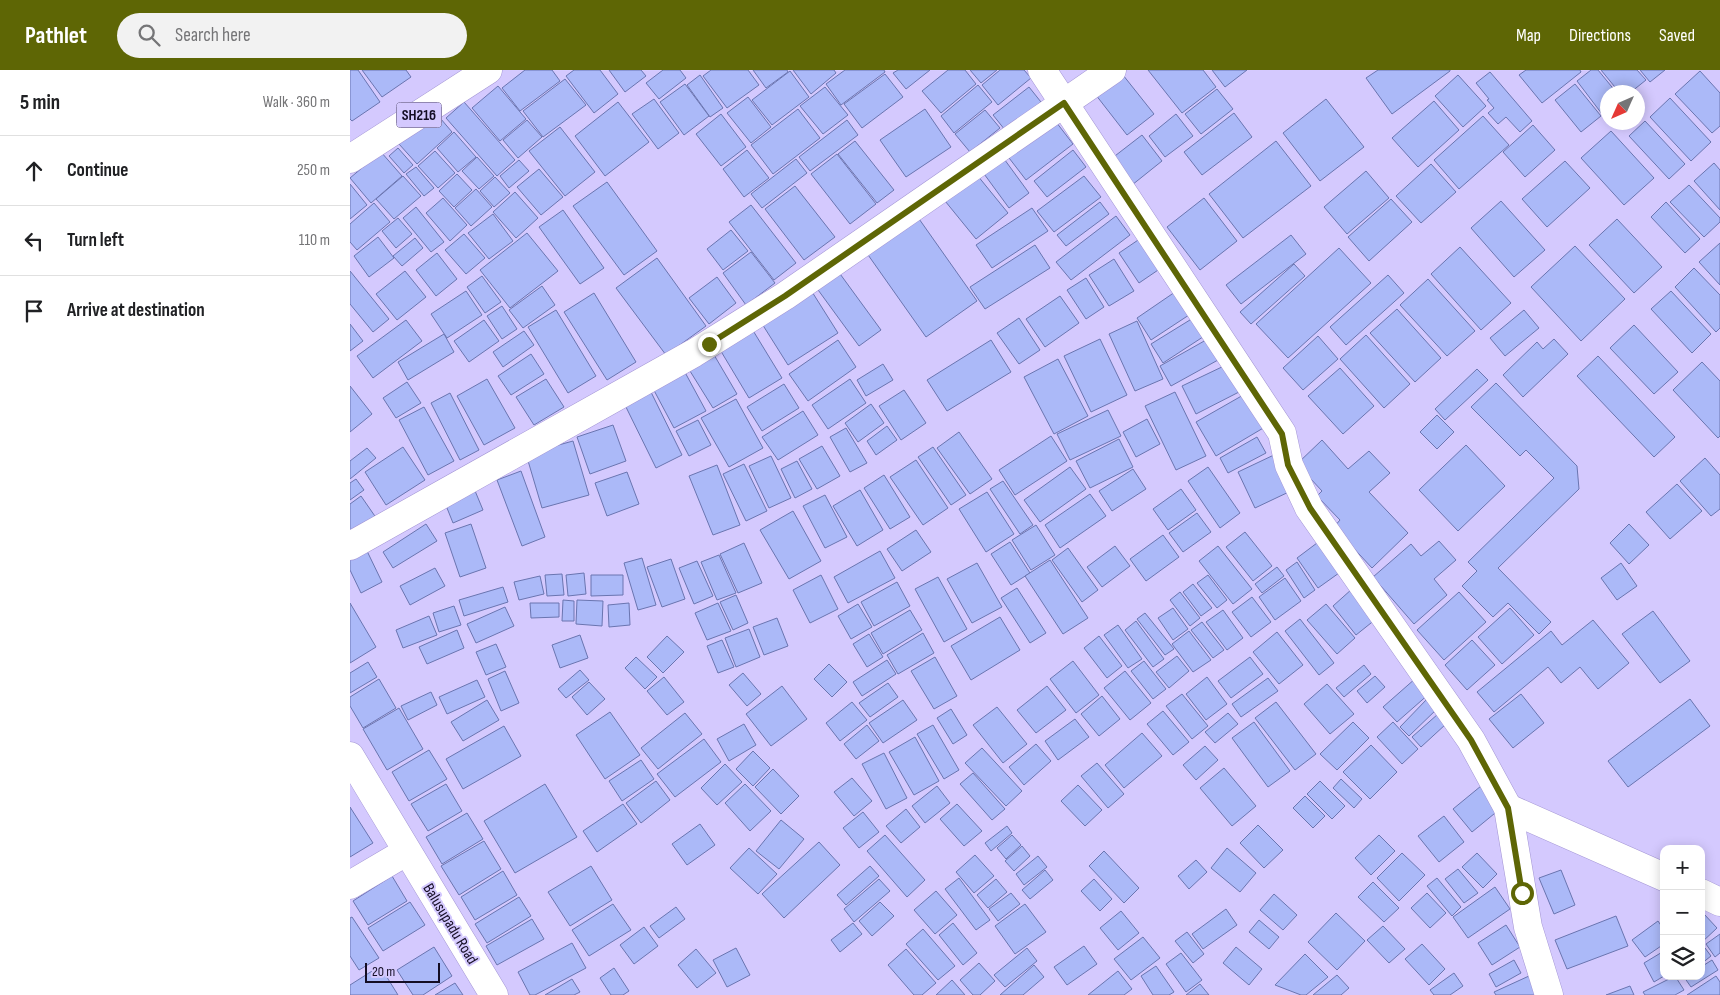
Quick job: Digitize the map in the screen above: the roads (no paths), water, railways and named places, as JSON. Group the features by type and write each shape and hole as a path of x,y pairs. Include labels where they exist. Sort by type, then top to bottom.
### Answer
{"street":[{"name":"SH216","path":"350,159 488,70"},
{"path":"1042,70 1282,434 1288,465 1310,508 1471,740 1508,808 1528,927 1549,995"},
{"path":"350,546 694,353 785,296 1112,70"},
{"name":"Balusupadu Road","path":"350,756 406,852 494,995"},
{"path":"1508,808 1660,875"},
{"path":"350,885 406,852"},
{"path":"1705,896 1720,902"}]}
